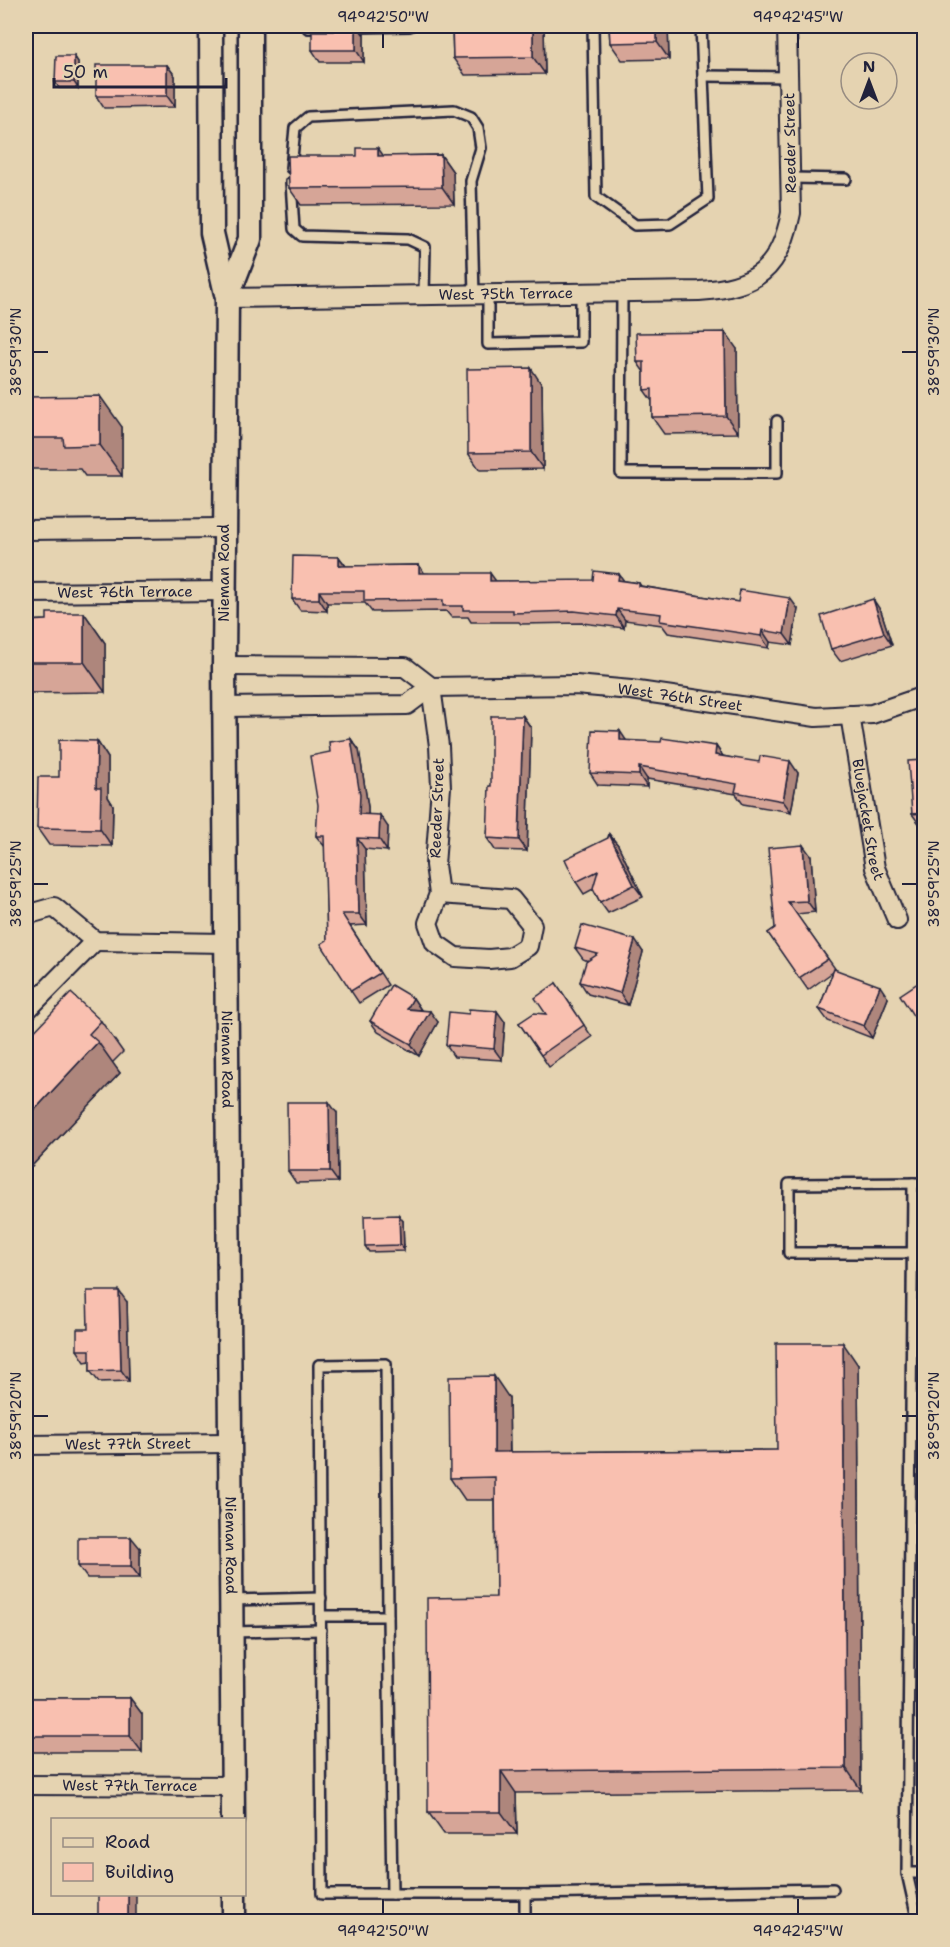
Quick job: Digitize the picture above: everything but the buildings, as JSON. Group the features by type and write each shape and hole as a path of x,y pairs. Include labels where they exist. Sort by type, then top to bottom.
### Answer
{"street":[{"name":"Nieman Road","path":"211,26 212,233 227,298 224,666 233,1818"},
{"name":"Nieman Road","path":"227,298 250,239 250,26"},
{"name":"Reeder Street","path":"776,258 786,239 791,213 787,26"},
{"name":"West 75th Terrace","path":"227,298 728,290 752,280 776,258"},
{"path":"26,530 224,528"},
{"name":"West 76th Terrace","path":"26,593 224,591"},
{"path":"224,666 405,667 431,687 407,705 225,707"},
{"name":"West 76th Street","path":"431,687 576,685 631,690 816,717 872,714 924,696"},
{"name":"Reeder Street","path":"431,687 439,746 441,788 435,865 439,894 428,923 435,943 455,957 510,957 528,946 532,925 511,898 439,894"},
{"name":"Bluejacket Street","path":"850,716 874,868 897,920"},
{"path":"26,915 54,907 95,941 227,943"},
{"path":"26,1011 95,941"},
{"name":"West 77th Street","path":"26,1445 230,1443"},
{"name":"West 77th Terrace","path":"26,1785 233,1786"},
{"path":"234,1896 234,1922"}],"lane":[{"path":"308,26 308,28 410,26"},
{"path":"593,26 596,197 635,225 670,224 708,199 701,26"},
{"path":"703,76 789,77"},
{"path":"424,295 425,247 408,239 302,236 294,229 291,172 295,128 308,117 454,110 471,117 478,128 481,148 471,181 488,344 581,342 581,293"},
{"path":"792,178 846,179"},
{"path":"622,293 621,473 777,473 777,421"},
{"path":"912,1253 789,1253 789,1184 924,1184"},
{"path":"913,1184 908,1873 918,1922"},
{"path":"392,1894 386,1364 319,1365 322,1894 392,1894 525,1894 833,1889"},
{"path":"231,1600 321,1598"},
{"path":"321,1616 388,1616"},
{"path":"232,1632 321,1630"},
{"path":"908,1873 924,1873"},
{"path":"525,1894 525,1922"}]}
